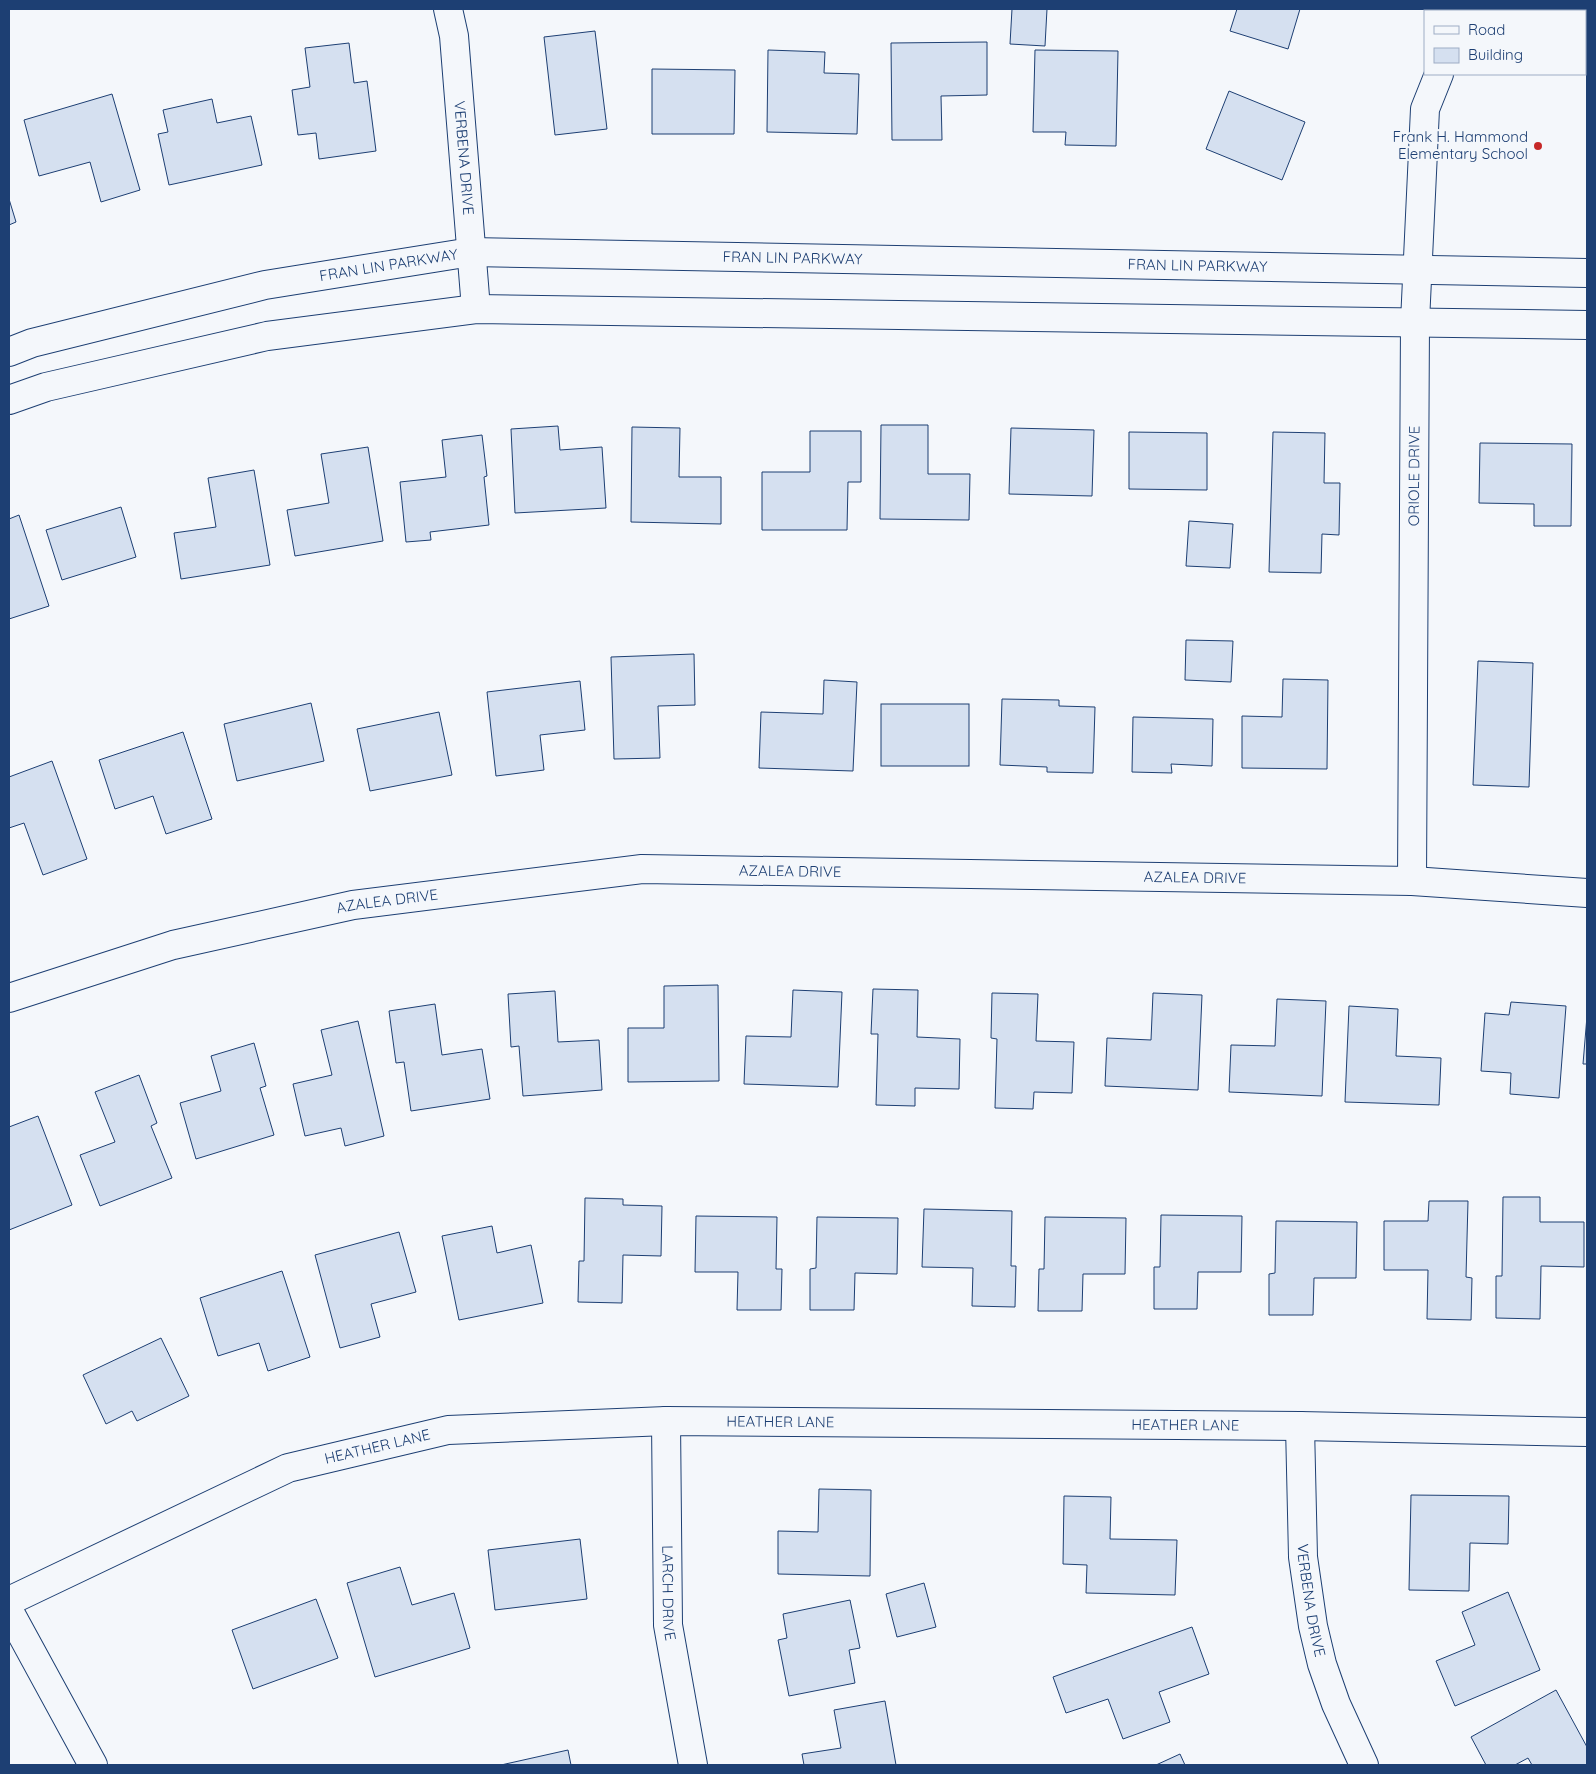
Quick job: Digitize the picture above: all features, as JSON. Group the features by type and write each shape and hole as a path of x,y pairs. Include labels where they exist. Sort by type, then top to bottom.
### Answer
{"street":[{"name":"VERBENA DRIVE","path":"448,9 454,36 476,309"},
{"name":"ORIOLE DRIVE","path":"1412,881 1415,322 1425,109 1439,75"},
{"name":"FRAN LIN PARKWAY","path":"9,352 32,343 265,284 471,252 1587,273"},
{"path":"9,400 46,387 267,336 476,309 1587,325"},
{"name":"AZALEA DRIVE","path":"9,998 173,945 353,906 642,870 1412,881 1587,893"},
{"name":"HEATHER LANE","path":"9,1601 288,1468 448,1430 666,1421 1300,1426 1587,1432"},
{"name":"LARCH DRIVE","path":"666,1421 668,1625 693,1765"},
{"name":"VERBENA DRIVE","path":"1300,1426 1303,1556 1313,1626 1322,1664 1336,1704 1364,1765"},
{"path":"9,1611 93,1765"}],"building":[{"path":"1012,9 1047,9 1045,46 1010,44"},
{"path":"1237,9 1300,9 1288,49 1230,31"},
{"path":"595,31 607,129 555,135 544,37"},
{"path":"987,42 987,95 941,96 942,140 892,140 891,43"},
{"path":"349,43 354,83 367,81 376,151 319,159 316,133 298,135 292,90 310,87 305,48"},
{"path":"768,50 825,52 824,73 859,74 857,134 767,132"},
{"path":"1035,50 1118,51 1116,146 1065,145 1066,132 1033,132"},
{"path":"652,69 735,70 734,134 652,134"},
{"path":"1229,91 1305,122 1282,180 1206,149"},
{"path":"112,94 140,190 101,202 90,162 39,176 24,120"},
{"path":"212,99 217,123 251,116 262,165 169,185 158,134 168,132 163,110"},
{"path":"9,199 16,222 9,225"},
{"path":"881,425 928,425 928,474 970,474 969,520 880,519"},
{"path":"558,426 560,450 602,447 606,508 515,513 511,429"},
{"path":"632,427 680,428 679,477 721,477 721,524 631,522"},
{"path":"1011,428 1094,430 1092,496 1009,494"},
{"path":"810,431 861,431 861,482 848,482 847,530 762,530 762,472 810,472"},
{"path":"1129,432 1207,433 1207,490 1129,489"},
{"path":"1273,432 1325,433 1324,483 1340,483 1339,535 1322,534 1321,573 1269,572"},
{"path":"482,435 487,476 484,477 489,525 430,532 431,540 406,542 400,482 446,477 442,440"},
{"path":"1480,443 1572,444 1571,526 1534,526 1534,504 1479,503"},
{"path":"368,447 383,541 295,556 287,510 329,503 321,454"},
{"path":"254,470 270,565 181,579 174,533 216,527 208,478"},
{"path":"121,507 136,557 62,580 46,530"},
{"path":"19,515 49,606 9,619 9,519"},
{"path":"1189,521 1233,524 1230,568 1186,566"},
{"path":"1186,640 1233,641 1231,682 1185,680"},
{"path":"694,654 695,705 658,706 660,758 614,759 611,657"},
{"path":"1478,661 1533,663 1529,787 1473,785"},
{"path":"1283,679 1328,680 1327,769 1242,768 1242,716 1282,717"},
{"path":"824,680 857,682 853,771 759,768 761,712 823,714"},
{"path":"580,681 585,730 540,735 544,770 496,776 487,692"},
{"path":"1002,699 1059,700 1059,706 1095,707 1093,773 1047,772 1047,767 1000,765"},
{"path":"311,703 324,761 237,781 224,724"},
{"path":"881,704 969,704 969,766 881,766"},
{"path":"439,712 452,775 370,791 357,729"},
{"path":"1133,717 1213,719 1212,766 1171,764 1172,773 1132,772"},
{"path":"183,732 212,819 166,834 153,796 115,809 99,760"},
{"path":"52,761 87,859 43,875 24,823 9,828 9,777"},
{"path":"718,985 719,1081 628,1082 628,1028 664,1028 664,986"},
{"path":"873,989 918,990 917,1037 960,1039 959,1089 915,1088 915,1106 876,1105 878,1034 871,1034"},
{"path":"793,990 842,992 838,1087 744,1084 746,1036 791,1037"},
{"path":"555,991 558,1042 599,1040 602,1090 523,1096 519,1046 511,1047 508,994"},
{"path":"992,993 1038,994 1036,1041 1074,1042 1072,1093 1034,1092 1033,1109 995,1108 997,1039 991,1038"},
{"path":"1153,993 1202,995 1198,1090 1105,1086 1107,1038 1151,1040"},
{"path":"1277,999 1326,1001 1322,1096 1229,1092 1231,1045 1275,1046"},
{"path":"1511,1002 1566,1006 1559,1098 1510,1094 1511,1073 1481,1071 1485,1013 1509,1015"},
{"path":"435,1004 442,1055 482,1049 490,1099 411,1111 404,1062 396,1063 389,1011"},
{"path":"1349,1006 1398,1009 1396,1056 1441,1058 1439,1105 1345,1102"},
{"path":"1587,1016 1587,1064 1583,1064"},
{"path":"358,1021 384,1136 345,1146 341,1128 305,1136 293,1084 332,1075 321,1030"},
{"path":"254,1043 266,1086 260,1088 274,1135 196,1159 180,1103 221,1091 211,1056"},
{"path":"139,1075 157,1123 151,1126 172,1178 100,1206 80,1155 115,1142 95,1092"},
{"path":"38,1116 72,1205 9,1230 9,1127"},
{"path":"1503,1197 1540,1197 1540,1222 1584,1222 1584,1267 1541,1266 1540,1319 1496,1318 1496,1276 1502,1276"},
{"path":"585,1198 623,1199 623,1205 662,1206 661,1256 623,1255 622,1303 578,1302 579,1261 584,1261"},
{"path":"1429,1201 1468,1201 1466,1277 1472,1278 1471,1320 1427,1319 1428,1270 1384,1270 1384,1221 1428,1221"},
{"path":"924,1209 1012,1211 1011,1266 1016,1266 1015,1307 972,1306 973,1268 922,1267"},
{"path":"1161,1215 1242,1216 1241,1272 1198,1272 1197,1309 1154,1309 1154,1267 1160,1267"},
{"path":"696,1216 777,1217 776,1269 782,1269 781,1310 737,1310 738,1272 695,1272"},
{"path":"817,1217 898,1218 897,1274 855,1273 854,1310 810,1310 810,1269 816,1268"},
{"path":"1045,1217 1126,1218 1125,1274 1083,1274 1082,1311 1038,1311 1039,1269 1044,1269"},
{"path":"1276,1221 1357,1222 1356,1278 1314,1278 1313,1315 1269,1315 1269,1274 1275,1273"},
{"path":"492,1226 497,1253 531,1245 543,1303 459,1320 442,1236"},
{"path":"399,1232 416,1292 371,1304 380,1337 340,1348 315,1255"},
{"path":"282,1271 310,1357 268,1371 259,1343 218,1356 200,1298"},
{"path":"161,1338 189,1396 137,1421 132,1411 106,1424 83,1375"},
{"path":"819,1489 871,1490 870,1576 778,1574 778,1531 818,1532"},
{"path":"1411,1495 1509,1496 1508,1544 1470,1543 1469,1591 1409,1590"},
{"path":"1064,1496 1111,1497 1110,1539 1177,1540 1175,1595 1086,1593 1087,1565 1063,1564"},
{"path":"580,1539 587,1599 495,1610 488,1550"},
{"path":"400,1567 412,1605 454,1593 470,1648 375,1677 347,1583"},
{"path":"924,1583 936,1627 897,1637 886,1594"},
{"path":"1508,1592 1540,1670 1455,1706 1436,1661 1475,1645 1462,1612"},
{"path":"316,1599 338,1658 253,1689 232,1630"},
{"path":"850,1600 860,1648 849,1650 855,1683 789,1696 778,1640 787,1638 783,1614"},
{"path":"1192,1627 1209,1674 1159,1692 1170,1722 1123,1739 1108,1699 1066,1713 1053,1677"},
{"path":"1556,1690 1587,1747 1587,1765 1532,1765 1528,1758 1515,1765 1486,1765 1471,1737"},
{"path":"885,1701 896,1765 804,1765 802,1754 841,1748 834,1710"},
{"path":"568,1750 571,1765 501,1765"},
{"path":"1180,1754 1185,1765 1156,1765"}],"place":[{"name":"Frank H. Hammond Elementary School","path":"1538,146"}]}
